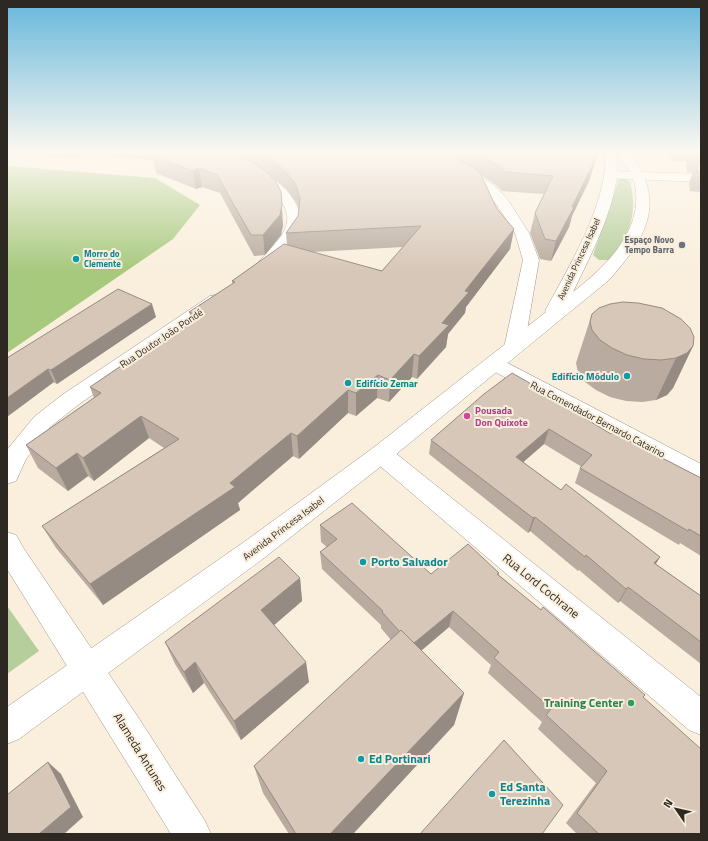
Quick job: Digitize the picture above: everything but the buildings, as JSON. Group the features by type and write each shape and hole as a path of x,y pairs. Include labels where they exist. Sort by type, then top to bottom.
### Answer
{"street":[{"path":"252,275 280,251 290,235 294,219 290,204 280,192"},
{"path":"493,192 503,203 522,233 531,260 514,348"},
{"name":"Avenida Princesa Isabel","path":"551,318 582,255 604,202 606,192"},
{"name":"Avenida Princesa Isabel","path":"7,726 88,670 254,550 381,454 551,318 614,264 636,235 641,219 641,192"},
{"path":"582,255 596,264 614,264"},
{"name":"Rua Doutor João Pondé","path":"7,475 16,455 42,422 70,400 229,291"},
{"name":"Rua Comendador Bernardo Catarino","path":"495,364 701,474"},
{"name":"Rua Lord Cochrane","path":"381,454 701,718"},
{"path":"7,543 14,557 88,670"},
{"name":"Alameda Antunes","path":"88,670 192,834"}],"green space":[{"name":"Morro do Clemente","path":"7,192 179,192 200,205 173,239 7,353"},
{"path":"614,192 632,192 632,214 627,233 622,242 609,260 599,260 593,255"},
{"path":"7,606 39,651 7,674"}],"place":[{"name":"Espaço Novo Tempo Barra","path":"682,245"},
{"name":"Morro do Clemente","path":"76,259"},
{"name":"Edifício Módulo","path":"627,376"},
{"name":"Edifício Zemar","path":"348,383"},
{"name":"Pousada Don Quixote","path":"467,416"},
{"name":"Porto Salvador","path":"363,562"},
{"name":"Training Center","path":"631,703"},
{"name":"Ed Portinari","path":"361,759"},
{"name":"Ed Santa Terezinha","path":"492,794"}]}
